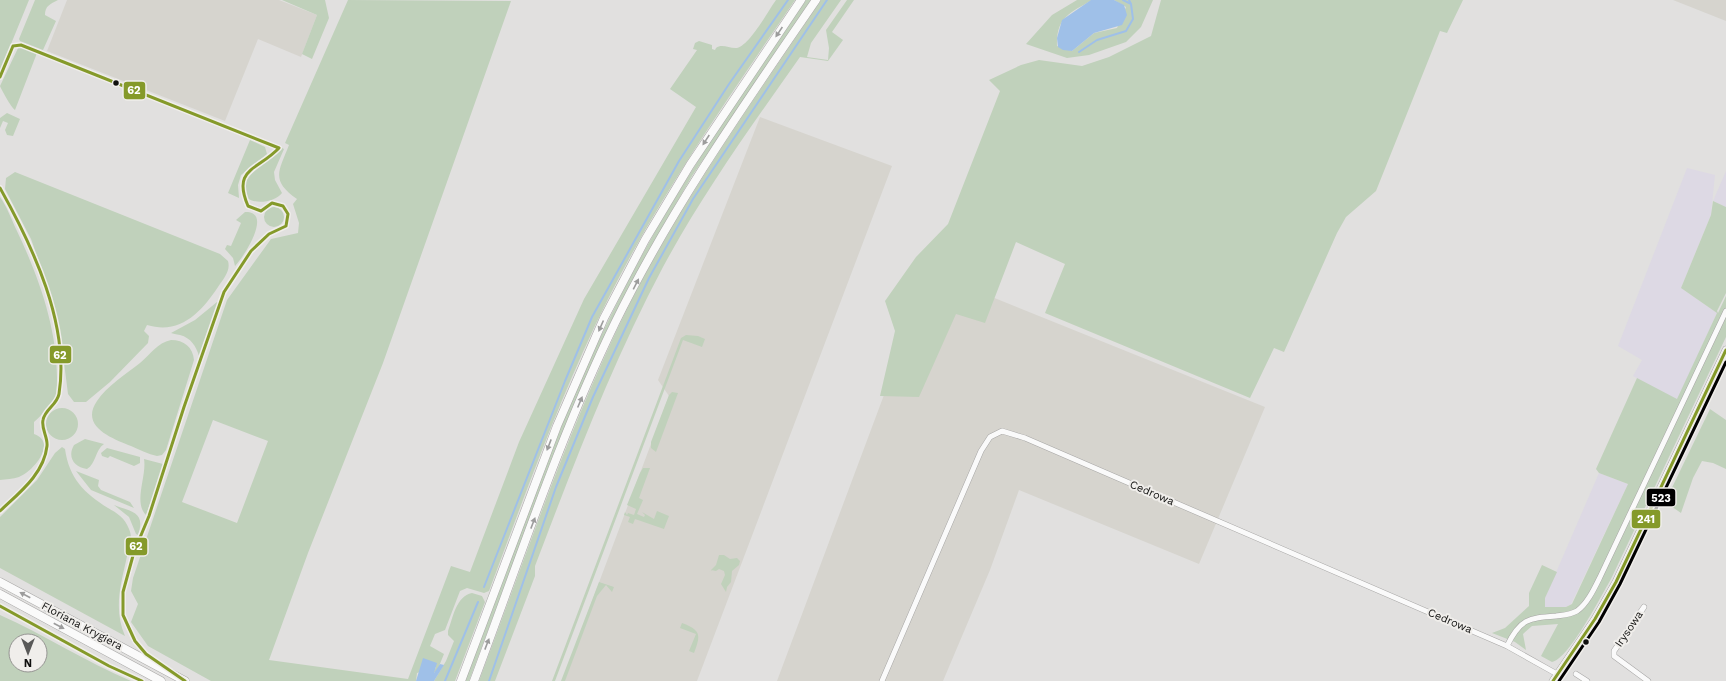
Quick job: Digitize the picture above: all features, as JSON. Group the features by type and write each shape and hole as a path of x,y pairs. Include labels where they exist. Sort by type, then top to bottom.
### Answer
{"main road":[{"path":"461,681 555,431 604,318 645,240 690,165 801,0"},
{"path":"474,681 564,442 615,324 655,246 700,171 816,0"},
{"name":"Floriana Krygiera","path":"0,582 185,681"},
{"name":"Floriana Krygiera","path":"0,594 161,681"}],"street":[{"path":"1507,646 1515,630 1525,621 1532,618 1571,614 1586,602 1614,547 1726,311"},
{"path":"1553,681 1592,624 1616,582 1726,350"},
{"name":"Cedrowa","path":"882,681 981,451 990,437 1002,431 1026,438 1507,646 1557,674"},
{"name":"Irysowa","path":"1644,607 1614,651 1614,656 1648,681"},
{"path":"1576,674 1587,681"}],"shaded area":[{"path":"67,0 279,0 317,15 301,57 258,39 225,121 47,51"},
{"path":"1673,0 1726,0 1726,21"},
{"path":"760,117 892,166 697,681 562,681 669,396 658,380"},
{"path":"1687,168 1715,175 1711,215 1681,288 1717,313 1677,400 1633,376 1642,360 1618,346"},
{"path":"1726,171 1726,207 1713,201"},
{"path":"930,272 1265,407 1199,564 1019,490 990,570 943,681 777,681"},
{"path":"1599,473 1628,484 1571,604 1566,607 1545,607 1545,598"}],"green space":[{"path":"0,0 29,0 0,71"},
{"path":"35,0 58,0 50,4 46,9 45,15 56,21 43,50 20,41 19,39"},
{"path":"282,0 325,0 329,18 312,59 302,54 317,15"},
{"path":"348,0 511,1 383,363 308,553 269,660 408,679 451,566 470,572 519,442 584,299 696,107 670,89 697,50 693,49 695,43 699,41 712,45 712,49 715,50 721,46 737,48 742,46 753,34 776,0 795,0 673,183 650,221 608,299 559,407 489,591 484,593 467,588 460,591 445,630 435,634 430,646 444,654 437,671 433,673 436,667 417,673 416,681 211,681 148,646 131,622 138,604 131,591 133,578 227,300 271,239 298,233 299,223 293,204 297,199 283,186 279,175 282,162 289,145 285,143","holes":["213,420 268,441 237,523 182,502"]},
{"path":"806,0 811,0 692,176 620,304 545,479 469,681 465,681 555,442 574,395 617,303 659,224 682,186"},
{"path":"821,0 841,0 811,43 807,57 828,60 829,48 826,30 847,0 854,0 832,32 843,40 828,61 800,57 728,160 678,240 644,303 594,414 535,566 535,576 495,681 479,681 548,493 586,400 627,309 648,269 695,190 744,113"},
{"path":"1077,0 1092,0 1066,17 1059,28 1057,36 1057,46 1072,51 1094,33 1117,28 1126,7 1114,0 1153,0 1141,27 1126,42 1089,55 1067,58 1026,44 1052,15"},
{"path":"1161,0 1463,0 1447,33 1440,31 1376,191 1346,217 1337,233 1284,352 1274,348 1250,398 1045,313 1065,264 1016,242 985,323 956,314 919,397 880,396 895,331 885,301 916,257 948,224 1000,91 989,80 1021,65 1039,60 1082,66 1109,57 1151,36"},
{"path":"19,46 37,53 15,110 0,86"},
{"path":"7,113 20,119 13,136 7,135 5,130 8,123 3,121 0,128 0,118"},
{"path":"250,140 265,147 267,154 241,175 238,185 239,198 228,193"},
{"path":"282,148 284,149 274,172 275,180 282,193 271,200 264,202 257,202 246,197 244,191 245,184 251,174 278,153"},
{"path":"15,172 220,254 228,261 229,265 224,278 205,305 197,313 180,324 170,327 147,325 144,331 149,336 148,343 110,382 86,402 74,402 68,394 61,339 50,293 31,239 5,189 6,178"},
{"path":"0,197 7,209 34,269 48,312 53,333 57,377 56,399 34,422 34,434 41,438 44,443 41,457 25,474 17,478 0,480"},
{"path":"1713,201 1726,207 1726,293 1717,311 1718,313 1726,296 1726,337 1611,579 1576,639 1559,658 1552,662 1541,656 1558,624 1532,626 1523,634 1526,650 1515,642 1492,633 1505,628 1529,606 1529,593 1542,565 1557,572 1545,598 1545,607 1566,607 1572,604 1628,484 1599,473 1596,469 1637,378 1677,399 1717,313 1681,288 1711,215"},
{"path":"274,207 281,210 284,217 281,224 274,227 267,224 264,217 267,210"},
{"path":"245,212 253,214 257,219 257,227 254,236 244,254 235,266 233,258 225,249 227,245 231,246 241,223 236,220"},
{"path":"217,302 199,356 195,346 190,340 184,336 171,333 195,320"},
{"path":"686,335 698,336 705,339 702,347 683,340 555,681 552,681 681,338"},
{"path":"171,340 180,341 187,345 192,351 194,360 166,450 162,455 157,456 144,452 108,436 95,425 92,418 93,410 97,401 111,385 140,363 158,346"},
{"path":"672,392 678,393 656,452 651,448 651,442 669,395"},
{"path":"59,408 65,408 75,415 78,424 77,430 71,437 65,440 59,440 49,433 46,427 46,421 53,411"},
{"path":"1710,409 1726,420 1726,469 1713,463 1702,461 1693,478 1681,513 1665,502"},
{"path":"85,439 104,444 90,467 87,469 75,464 71,454 74,445"},
{"path":"62,447 65,449 70,468 79,484 92,497 120,516 127,525 130,533 130,545 119,599 120,617 125,636 0,568 0,517 37,480 55,453"},
{"path":"107,448 140,457 140,463 134,466 110,456 108,458 102,456 101,453"},
{"path":"144,459 163,464 164,466 146,515 142,510 140,496"},
{"path":"643,468 650,468 639,498 643,500 637,514 644,517 645,515 642,512 654,519 657,511 669,516 664,529 635,519 633,524 628,522 630,517 624,515 625,512 627,515 628,513 634,515 636,509 627,505"},
{"path":"76,471 99,480 98,486 101,490 130,502 134,508 91,490"},
{"path":"114,505 132,512 139,517 140,527 138,535 136,534 129,517"},
{"path":"719,555 724,555 730,559 737,558 740,561 739,565 732,571 731,582 727,587 726,592 721,584 725,575 724,571 719,569 716,571 711,570 716,565"},
{"path":"599,582 614,587 612,592 606,585 597,596 565,681 561,681"},
{"path":"472,593 482,596 485,602 455,681 434,681 446,661 454,641 448,635 448,631 456,608 462,598"},
{"path":"0,615 37,633 8,633 8,673 48,673 48,639 114,674 131,681 0,681"},
{"path":"682,623 693,628 698,634 698,642 694,653 689,651 696,634 680,628"}],"water":[{"path":"1091,0 1114,0 1124,5 1127,15 1122,25 1094,33 1072,51 1063,50 1058,47 1057,38 1062,20"},
{"path":"423,658 437,663 434,673 440,664 444,665 434,681 416,681"}],"waterway":[{"path":"484,587 565,381 592,317 679,161 729,84 788,0"},
{"path":"489,681 556,487 593,397 649,278 693,199 827,0"},
{"path":"1123,0 1131,4 1129,0"},
{"path":"1079,52 1097,40 1126,31 1133,19 1131,4"},
{"path":"445,681 478,602"}],"transit line":[{"name":"62","path":"0,77 13,46 21,45 279,148 271,156 249,171 243,184 244,194 248,206 261,211 272,203 283,206 288,214 286,226 269,234 251,251 224,292 184,407 149,516 134,552 123,592 123,615 135,641 146,654 185,681"},
{"name":"62","path":"0,188 25,235 46,287 54,314 59,341 61,368 58,398 46,413 43,420 43,427 47,439 45,456 30,482 0,511"},
{"name":"241","path":"1553,681 1595,619 1616,582 1726,350"},
{"name":"523","path":"1559,681 1599,622 1620,584 1726,362"},
{"name":"62","path":"0,606 109,666 142,681"}]}
